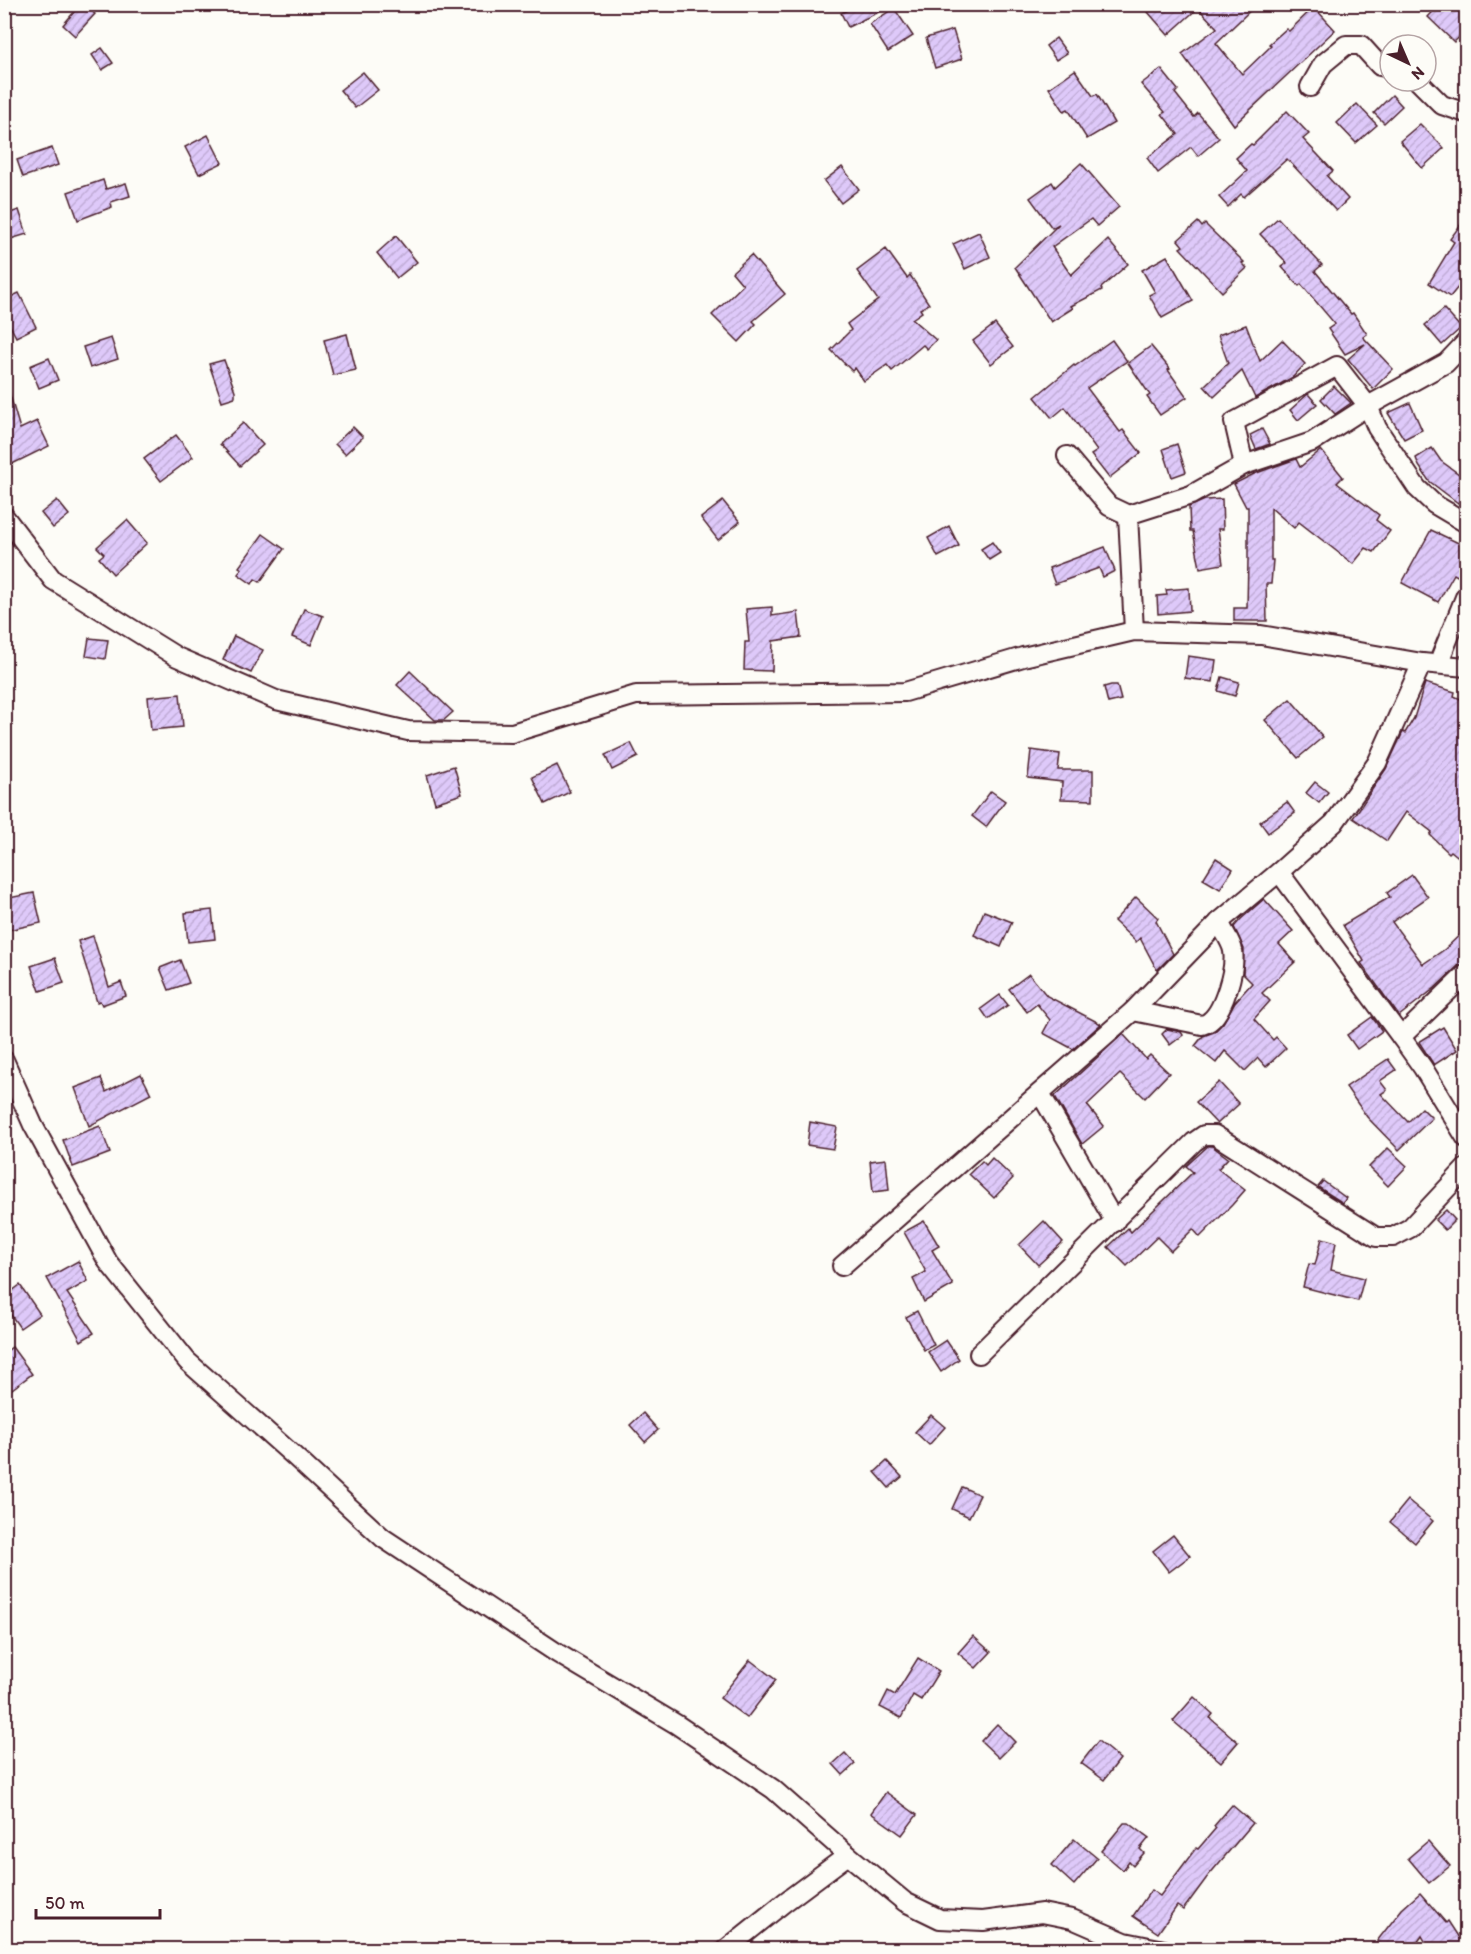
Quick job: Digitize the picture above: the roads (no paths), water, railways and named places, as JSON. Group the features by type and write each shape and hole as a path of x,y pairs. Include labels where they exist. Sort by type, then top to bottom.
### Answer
{"street":[{"path":"1310,87 1323,64 1346,45 1361,45 1378,64"},
{"path":"1430,93 1442,105 1467,113"},
{"path":"1067,456 1109,506 1128,515 1191,495 1244,465 1312,442 1368,406 1446,363 1467,342"},
{"path":"1244,465 1234,422 1337,366 1368,406 1377,428 1417,488 1434,504 1467,523"},
{"path":"1128,515 1134,631"},
{"path":"4,516 53,580 177,657 276,700 408,731 513,733 636,695 905,692 1023,657 1134,631 1261,635 1430,664 1467,667"},
{"path":"842,1266 1133,1011 1219,922 1279,873 1334,823 1377,764 1467,595"},
{"path":"1279,873 1423,1068 1467,1138"},
{"path":"1133,1011 1202,1025 1210,1021 1218,1012 1233,966 1233,950 1219,922"},
{"path":"1401,1037 1467,974"},
{"path":"4,1060 33,1125 108,1262 187,1361 383,1538 557,1653 676,1724 773,1789 905,1902 940,1919 984,1921 1042,1913 1072,1919 1125,1942 1164,1950"},
{"path":"1040,1093 1115,1222"},
{"path":"979,1354 1194,1142 1204,1135 1215,1135 1376,1237 1393,1237 1410,1228 1467,1168"},
{"path":"725,1950 848,1855"}]}
